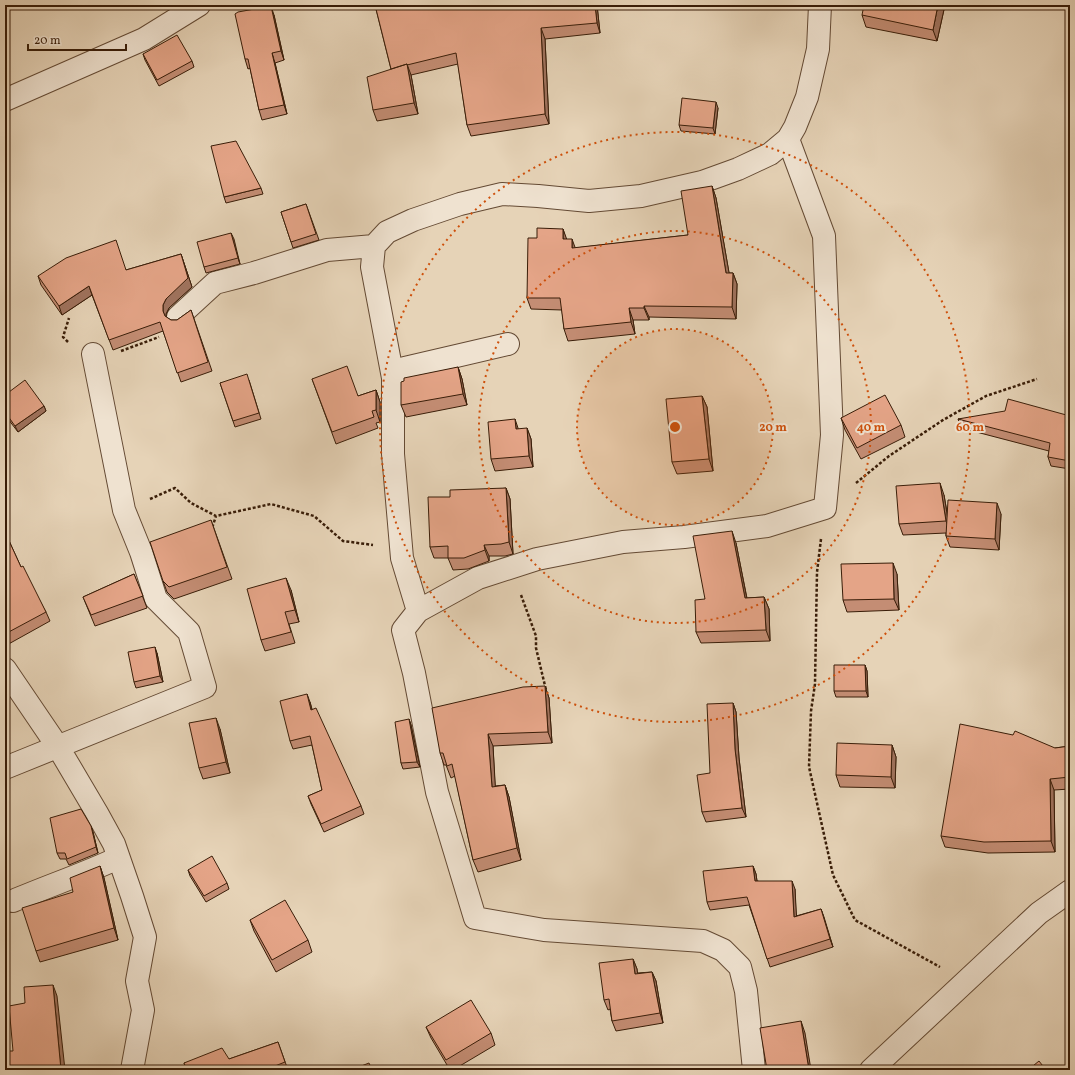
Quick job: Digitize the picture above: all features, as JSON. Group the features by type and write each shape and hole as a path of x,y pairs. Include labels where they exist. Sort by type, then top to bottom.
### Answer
{"street":[{"path":"5,100 144,39 199,5"},
{"path":"418,611 404,568 393,454 393,378 372,268 374,246 387,232 413,220 460,204 502,194 589,201 641,196 702,182 738,169 770,154 788,140 807,97 818,49 820,5"},
{"path":"754,1070 746,991 740,966 724,950 703,942 544,930 475,918 437,792 414,673 402,630 418,611 478,578 537,559 623,542 684,537 767,526 824,508 832,436 824,236 788,140"},
{"path":"178,317 215,283 254,273 327,250 374,246"},
{"path":"392,371 508,344"},
{"path":"5,768 204,687 189,632 156,599 141,552 124,510 93,354"},
{"path":"5,669 58,747 114,844 145,937 137,981 143,1010 132,1070"},
{"path":"13,901 79,876 118,858"},
{"path":"871,1070 1039,913 1070,891"}],"path":[{"path":"965,981 855,920 833,875 809,767 811,711 815,684 817,572 824,508 889,456 942,420 986,396 1037,379"},
{"path":"124,510 175,488 191,503 216,516 271,504 314,516 343,541 376,545 404,568"},
{"path":"207,528 213,525 216,516"},
{"path":"528,563 521,596 536,636 536,648 546,690"}],"building":[{"path":"375,5 595,5 597,23 541,28 545,114 467,125 456,53 391,69"},
{"path":"864,5 938,5 933,30 862,15"},
{"path":"271,6 281,51 272,53 284,105 259,110 248,59 245,59 235,14 238,12"},
{"path":"177,35 192,61 157,80 143,54"},
{"path":"407,64 414,103 373,110 367,77"},
{"path":"682,98 716,102 713,128 679,125"},
{"path":"236,141 261,188 224,197 211,146"},
{"path":"1070,156 1070,186 1066,185"},
{"path":"712,186 726,273 733,273 732,307 644,306 644,308 629,308 631,322 564,329 560,298 527,298 528,238 537,238 537,228 563,229 563,239 572,239 572,248 688,235 681,191"},
{"path":"306,204 316,234 291,242 281,212"},
{"path":"231,233 238,258 204,267 197,242"},
{"path":"116,240 126,270 181,254 188,278 166,299 163,305 163,311 165,316 171,320 177,320 191,310 208,362 177,373 160,322 109,340 89,286 59,306 38,276 66,258"},
{"path":"1070,306 1070,340 1066,339"},
{"path":"347,366 358,396 376,390 376,410 372,411 374,417 332,432 312,379"},
{"path":"458,367 463,394 401,405 401,382 404,381 404,378"},
{"path":"247,374 259,413 233,421 220,383"},
{"path":"25,380 44,406 15,426 5,412 5,395"},
{"path":"885,395 901,425 857,448 841,418"},
{"path":"702,396 709,459 672,462 666,399"},
{"path":"1008,399 1070,416 1070,461 1048,457 1050,443 958,419 1005,411"},
{"path":"515,419 516,429 527,428 529,456 491,459 488,422"},
{"path":"940,483 946,521 899,524 896,486"},
{"path":"506,488 509,542 484,545 485,550 464,558 448,558 448,546 430,547 428,497 450,497 450,490"},
{"path":"948,500 997,503 995,539 946,536"},
{"path":"211,520 227,567 169,587 163,581 150,542"},
{"path":"732,531 745,598 764,597 766,630 696,632 695,600 705,599 693,536"},
{"path":"5,532 21,567 23,566 46,612 5,634"},
{"path":"893,563 894,599 843,600 841,564"},
{"path":"134,574 143,596 91,615 83,597"},
{"path":"286,578 295,610 285,612 291,632 261,640 247,589"},
{"path":"155,647 160,676 134,682 128,652"},
{"path":"834,665 865,665 866,691 834,691"},
{"path":"545,686 548,732 488,734 492,787 505,785 517,848 473,860 452,764 447,766 443,753 440,753 432,708 523,687"},
{"path":"307,694 311,710 316,708 361,806 321,824 308,796 322,790 310,736 290,741 280,701"},
{"path":"733,703 735,749 742,808 702,812 697,775 710,773 707,704"},
{"path":"216,718 226,762 199,768 189,723"},
{"path":"409,719 417,762 401,763 395,722"},
{"path":"960,724 1013,735 1015,731 1055,748 1070,746 1070,777 1050,779 1051,841 984,842 941,836"},
{"path":"837,743 892,745 891,777 836,775"},
{"path":"81,809 91,826 96,847 67,859 65,853 57,853 50,818"},
{"path":"212,856 227,883 204,896 188,870"},
{"path":"100,866 114,928 36,951 22,908 73,892 70,878"},
{"path":"753,866 755,881 792,881 794,917 821,909 830,939 767,959 747,897 707,902 703,871"},
{"path":"285,900 308,940 272,960 250,920"},
{"path":"633,959 635,974 652,972 660,1013 612,1021 609,999 604,1000 599,963"},
{"path":"53,985 61,1070 9,1070 7,1051 13,1051 9,1006 25,1003 24,987"},
{"path":"471,1000 491,1033 446,1060 426,1027"},
{"path":"801,1021 809,1070 767,1070 760,1028"},
{"path":"278,1042 285,1062 265,1070 187,1070 184,1063 222,1048 229,1059"},
{"path":"1039,1061 1046,1070 1028,1070"},
{"path":"369,1063 372,1070 351,1070"}]}
